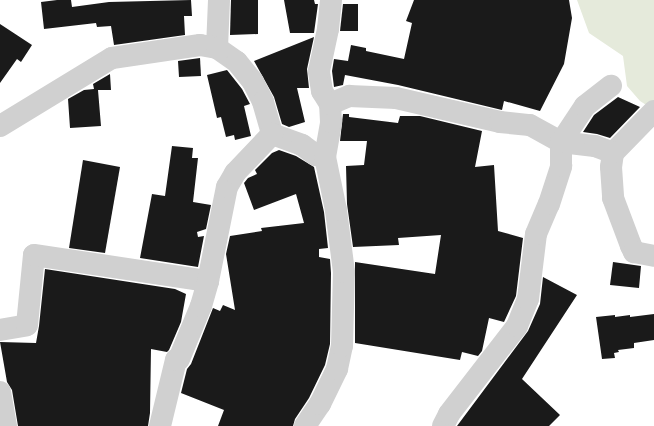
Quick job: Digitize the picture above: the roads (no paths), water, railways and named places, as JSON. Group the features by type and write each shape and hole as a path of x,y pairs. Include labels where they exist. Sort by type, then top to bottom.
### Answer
{"street":[{"path":"218,48 217,15 219,0"},
{"path":"305,426 320,404 337,369 342,346 344,272 336,210 325,157 331,122 330,104 322,92 319,71 328,29 331,0"},
{"path":"0,126 112,58 200,45 218,48 238,62 253,82 263,102 272,134"},
{"path":"443,426 449,414 517,326 528,299 536,234 549,204 561,166 561,142 585,106 611,86"},
{"path":"330,104 349,96 396,98 500,122 530,124 561,142 595,146 613,153"},
{"path":"654,110 613,153 611,167 613,198 631,246 634,252 654,256"},
{"path":"272,134 302,145 316,155 325,157"},
{"path":"160,426 176,360 179,359 201,306 208,281 228,187 235,173 272,134"},
{"path":"0,330 27,325 34,255 208,281"},
{"path":"0,392 6,426"}]}
